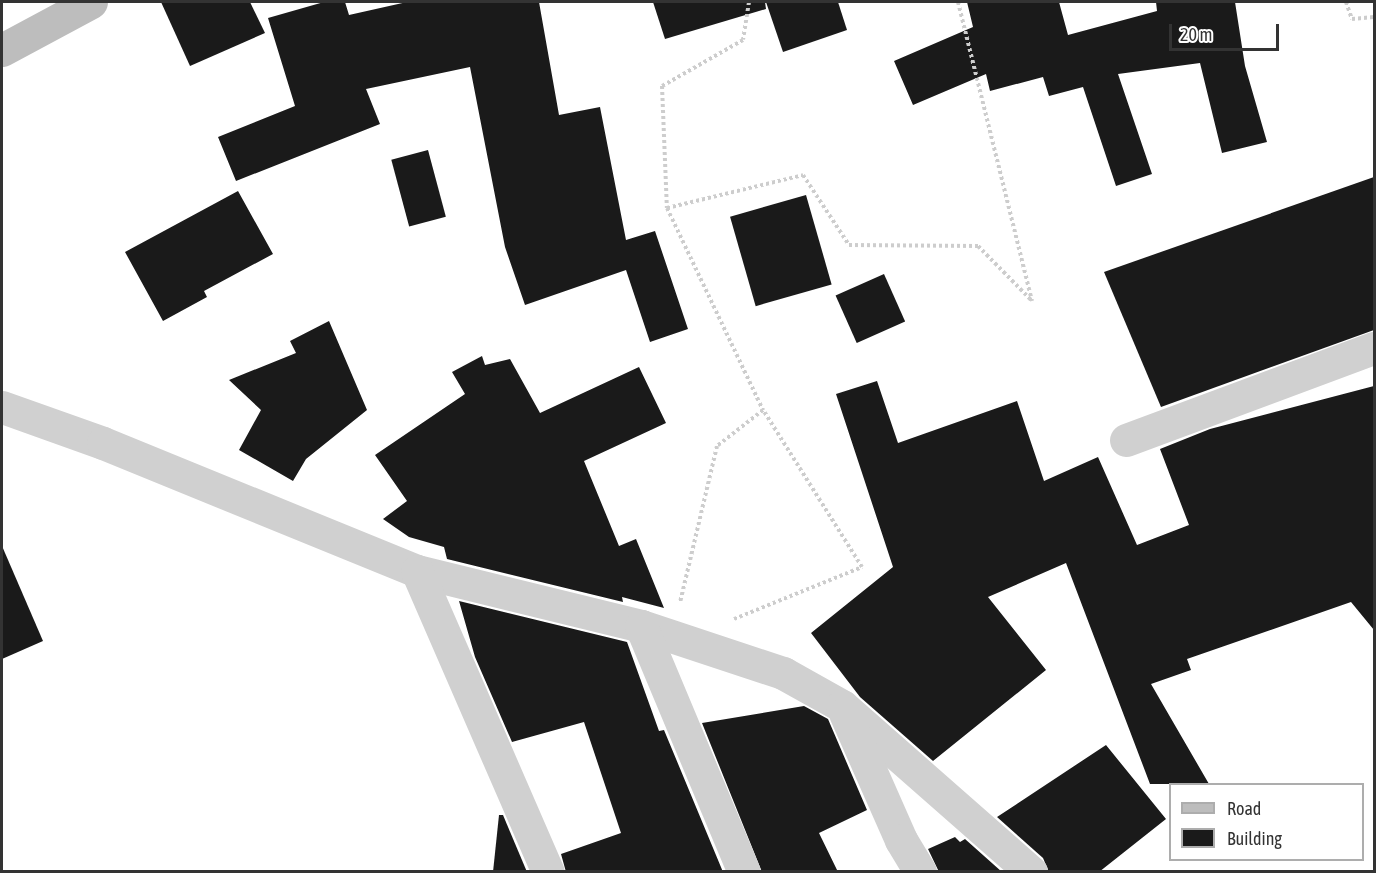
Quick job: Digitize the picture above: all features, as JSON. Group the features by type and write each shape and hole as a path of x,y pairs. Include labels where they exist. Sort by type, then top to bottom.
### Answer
{"street":[{"path":"2,50 92,2"},
{"path":"1126,440 1374,348"},
{"path":"2,407 102,443 417,572 640,626 783,673 842,706 1031,872"},
{"path":"417,572 548,872"},
{"path":"640,626 744,872"},
{"path":"842,706 901,840 920,872"}],"path":[{"path":"728,622 862,567 763,410 667,208 662,86 743,40 749,2"},
{"path":"667,208 803,175 849,245 978,246 1033,302 958,2"},
{"path":"1346,2 1352,19 1374,17"},
{"path":"689,607 679,603 717,446 763,410"}],"building":[{"path":"161,2 250,2 265,33 190,66"},
{"path":"324,2 345,2 349,15 407,2 539,2 559,115 600,107 626,240 655,231 688,329 650,342 626,270 525,305 505,247 470,67 366,89 380,124 236,181 218,137 295,106 268,18"},
{"path":"653,2 765,2 766,9 665,39"},
{"path":"766,2 838,2 847,30 783,52"},
{"path":"967,2 1059,2 1068,35 1157,11 1156,2 1235,2 1245,66 1267,142 1222,153 1200,63 1118,74 1152,174 1116,186 1083,87 1049,96 1043,77 990,91 986,74 913,105 894,61 973,27"},
{"path":"428,150 446,217 409,226 391,160"},
{"path":"1374,177 1374,330 1161,407 1104,272"},
{"path":"238,191 273,254 204,291 207,297 163,321 125,252"},
{"path":"806,195 832,284 756,306 730,217"},
{"path":"884,274 905,322 857,343 836,296"},
{"path":"329,321 367,410 306,459 293,481 239,450 261,410 229,380 296,353 290,341"},
{"path":"482,356 485,365 510,359 540,413 639,367 666,423 584,461 619,546 636,539 664,608 622,597 623,602 447,559 444,547 409,537 383,519 407,501 375,455 465,394 452,372"},
{"path":"877,381 898,443 1017,401 1044,481 1098,457 1137,545 1189,525 1160,449 1210,429 1374,386 1374,630 1351,602 1187,659 1191,670 1151,684 1208,783 1150,784 1066,563 988,597 1046,670 933,761 860,697 811,633 893,567 836,394"},
{"path":"2,546 43,641 2,659"},
{"path":"459,601 627,642 659,731 664,730 723,872 566,872 561,854 621,833 584,722 512,742 475,657"},
{"path":"804,706 828,719 867,810 819,833 838,872 762,872 702,723"},
{"path":"1106,745 1166,819 1099,872 1049,872 1043,858 997,817"},
{"path":"499,815 503,815 527,872 493,872"},
{"path":"955,837 960,842 965,839 1002,872 939,872 928,849"}]}
